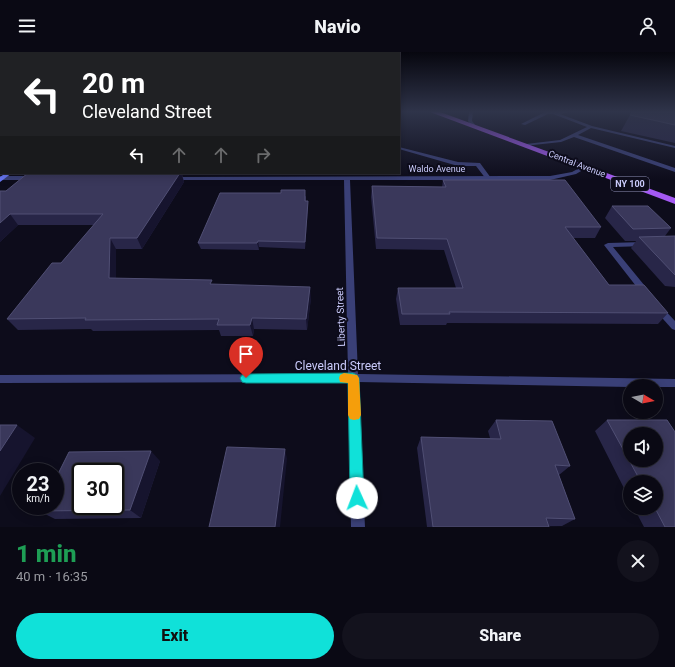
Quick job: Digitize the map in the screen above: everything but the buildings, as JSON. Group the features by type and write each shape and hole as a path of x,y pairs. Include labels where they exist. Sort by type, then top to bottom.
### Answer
{"main road":[{"name":"Central Avenue","path":"495,134 675,201"}],"street":[{"path":"621,134 675,147"},
{"path":"526,145 561,142 574,135 675,170"},
{"path":"401,148 458,164 478,164 488,178"},
{"name":"Waldo Avenue","path":"164,178 235,176 347,179 560,177 585,168"},
{"path":"1,179 39,178"},
{"name":"Liberty Street","path":"347,179 358,527"},
{"path":"651,244 608,245 675,327"},
{"name":"Cleveland Street","path":"0,379 353,378 675,383"}],"slow traffic":[{"path":"344,378 353,378 354,415"}],"route":[{"path":"246,378 353,378 357,498"}]}
